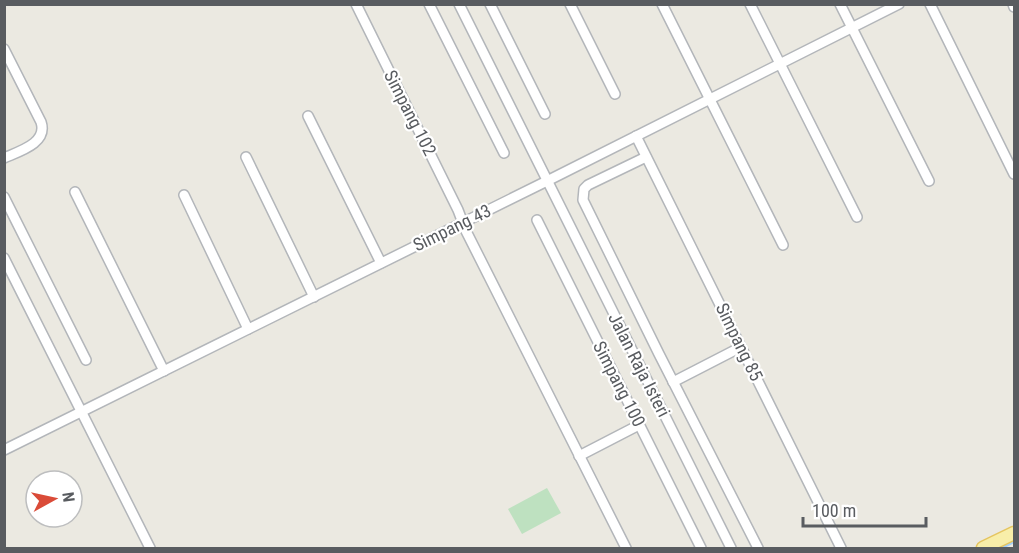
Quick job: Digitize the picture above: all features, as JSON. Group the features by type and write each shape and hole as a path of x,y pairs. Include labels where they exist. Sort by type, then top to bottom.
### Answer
{"main road":[{"path":"983,549 1014,533"}],"street":[{"name":"Simpang 102","path":"356,4 463,223"},
{"path":"429,4 504,153"},
{"name":"Jalan Raja Isteri","path":"459,4 731,549"},
{"path":"490,4 545,114"},
{"path":"570,4 615,94"},
{"path":"662,4 783,245"},
{"path":"750,4 857,217"},
{"path":"840,4 928,181"},
{"name":"Simpang 43","path":"4,450 547,182 899,4"},
{"path":"930,4 1014,174"},
{"path":"4,49 41,122 43,131 36,142 4,159"},
{"path":"308,116 381,263"},
{"name":"Simpang 85","path":"636,136 841,549"},
{"path":"646,156 588,185 583,195 588,212 758,549"},
{"path":"246,157 314,297"},
{"path":"75,192 164,371"},
{"path":"184,195 248,329"},
{"path":"4,197 86,360"},
{"name":"Simpang 100","path":"537,220 701,549"},
{"path":"463,223 626,549"},
{"path":"4,258 150,549"},
{"path":"674,382 741,347"},
{"path":"579,456 639,425"}],"green space":[{"path":"547,488 561,513 522,534 508,509"}],"waterway":[{"path":"1002,548 1014,542"}]}
